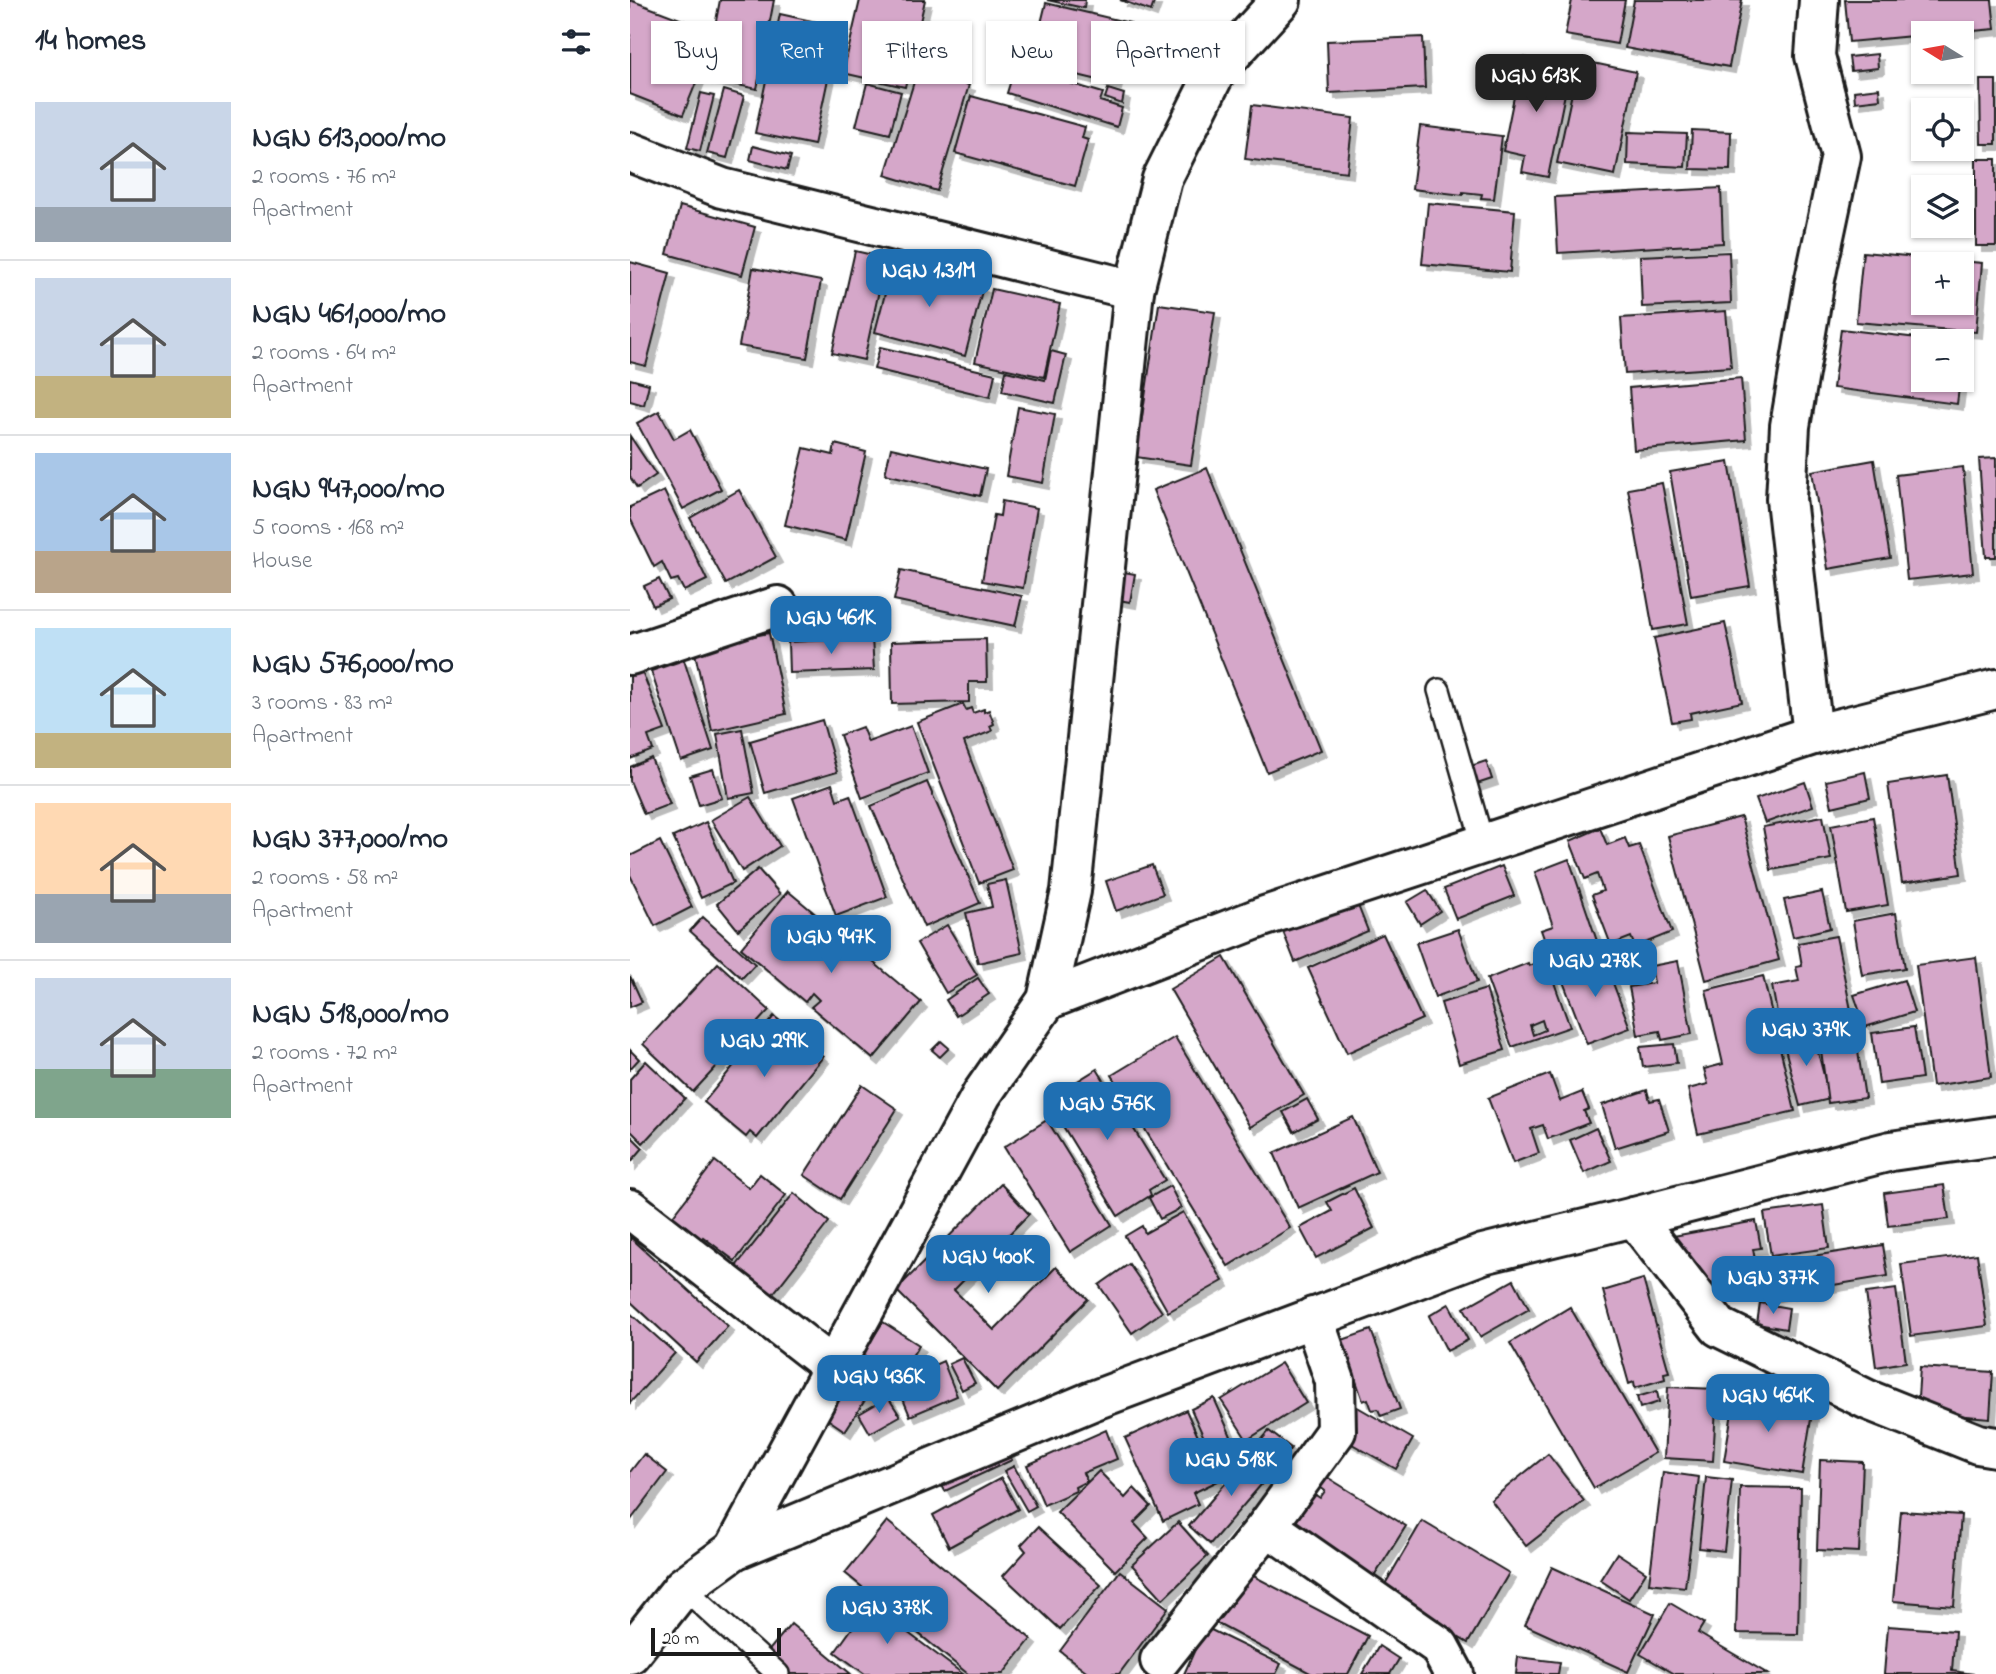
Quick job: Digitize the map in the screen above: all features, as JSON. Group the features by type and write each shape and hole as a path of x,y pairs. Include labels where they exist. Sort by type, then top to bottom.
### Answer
{"street":[{"path":"734,1550 982,1094 1047,1000 1071,891 1134,290 1162,179 1216,71 1281,0"},
{"path":"1813,735 1786,499 1790,426 1815,279 1842,156 1815,56 1819,0"},
{"path":"630,152 722,188 1134,290"},
{"path":"630,655 778,606"},
{"path":"1047,1000 1262,917 1813,735 1996,690"},
{"path":"630,1654 683,1587 734,1550 1092,1401 1313,1317 1483,1254 1891,1151 1996,1136"},
{"path":"630,1209 834,1368"},
{"path":"1634,1217 1718,1326 1868,1400 1978,1444 1996,1447"},
{"path":"1160,1660 1267,1526 1336,1431 1335,1381 1313,1317"},
{"path":"1267,1526 1438,1646 1454,1674"}],"lane":[{"path":"1439,690 1483,844"},
{"path":"683,1587 778,1674"}],"building":[{"path":"630,0 685,21 651,21 651,84 696,84 683,115 630,94"},
{"path":"720,0 774,0 770,21 756,21 757,89 733,84 742,84 742,21 716,21"},
{"path":"860,0 925,0 920,21 862,21 862,77 848,74 848,52"},
{"path":"1047,0 1085,0 1084,8"},
{"path":"1120,0 1155,0 1151,11"},
{"path":"1572,0 1625,0 1617,44 1565,35"},
{"path":"1634,0 1742,0 1729,67 1625,48"},
{"path":"1845,0 1992,0 1995,29 1974,31 1974,21 1911,21 1911,36 1849,42"},
{"path":"1046,3 1122,21 1091,21 1091,78 1077,75 1077,21 1042,21"},
{"path":"780,14 812,21 779,21"},
{"path":"1423,37 1425,88 1329,93 1327,41"},
{"path":"1877,54 1878,68 1851,71 1849,57"},
{"path":"1522,57 1570,69 1548,177 1522,172 1525,156 1503,151"},
{"path":"1579,60 1636,72 1615,175 1557,163"},
{"path":"1980,80 1996,80 1996,144 1981,144"},
{"path":"765,84 827,84 814,145 755,133"},
{"path":"867,84 901,92 890,134 856,126"},
{"path":"913,84 969,85 937,191 885,175"},
{"path":"1010,84 1073,84 1103,93 1100,101 1122,108 1117,127 1007,93"},
{"path":"1879,88 1880,99 1855,102 1854,91"},
{"path":"1108,89 1124,94 1122,104 1105,98"},
{"path":"724,90 744,96 727,158 707,153"},
{"path":"701,93 714,96 700,151 687,148"},
{"path":"971,96 1085,127 1082,138 1088,140 1075,186 955,153"},
{"path":"1252,105 1353,118 1347,172 1245,159"},
{"path":"1420,126 1502,136 1494,199 1481,198 1482,194 1463,192 1463,195 1412,189"},
{"path":"1692,130 1731,132 1730,170 1690,169"},
{"path":"1628,132 1687,134 1685,167 1627,164"},
{"path":"753,146 791,156 787,170 750,160"},
{"path":"1976,159 1996,159 1996,246 1976,246"},
{"path":"1721,188 1723,243 1558,253 1555,197"},
{"path":"1428,203 1515,211 1510,272 1422,264"},
{"path":"680,206 755,227 742,275 667,254"},
{"path":"855,251 886,258 864,360 832,353"},
{"path":"1729,252 1731,303 1642,307 1640,256"},
{"path":"1863,252 1911,256 1911,315 1974,315 1974,262 1982,263 1976,332 1974,329 1856,322"},
{"path":"630,262 670,273 646,366 630,362"},
{"path":"893,263 983,287 965,356 875,332"},
{"path":"753,268 821,281 807,358 739,346"},
{"path":"992,289 1060,304 1044,377 975,362"},
{"path":"1159,304 1215,312 1191,465 1136,457"},
{"path":"1726,311 1731,367 1625,374 1621,318"},
{"path":"1841,329 1911,337 1911,392 1958,392 1957,404 1833,388"},
{"path":"880,347 995,374 990,397 874,369"},
{"path":"1051,351 1066,355 1055,403 1002,391 1006,371 1045,380"},
{"path":"1741,378 1746,440 1634,450 1629,388"},
{"path":"630,379 649,384 644,405 630,401"},
{"path":"1018,407 1055,414 1043,483 1006,476"},
{"path":"659,411 674,439 690,430 721,489 683,509 637,423"},
{"path":"630,436 656,475 637,488 630,477"},
{"path":"835,444 866,452 846,540 785,525 804,448 833,455"},
{"path":"891,448 986,469 980,496 885,474"},
{"path":"1996,458 1996,557 1986,557 1979,459"},
{"path":"1874,460 1890,558 1828,569 1812,471"},
{"path":"1729,462 1750,586 1691,596 1670,472"},
{"path":"1963,467 1973,573 1907,580 1896,475"},
{"path":"1207,468 1321,750 1267,772 1153,490"},
{"path":"1662,483 1688,624 1653,630 1628,489"},
{"path":"739,490 776,557 726,584 690,518"},
{"path":"664,491 707,580 684,591 678,579 671,581 662,562 654,567 630,518 630,507"},
{"path":"1002,501 1037,508 1023,588 982,581 994,515 1000,516"},
{"path":"901,570 1022,596 1015,626 894,600"},
{"path":"1119,571 1135,574 1130,602 1113,599"},
{"path":"659,579 669,599 653,606 644,586"},
{"path":"1725,623 1742,702 1690,713 1691,719 1672,722 1654,638"},
{"path":"746,632 748,637 769,633 786,714 712,731 693,644"},
{"path":"872,638 874,670 789,673 788,642"},
{"path":"986,639 987,682 969,682 969,702 892,704 891,642"},
{"path":"684,660 713,750 681,761 651,671"},
{"path":"638,661 665,730 648,736 653,750 630,759 630,664"},
{"path":"963,704 966,710 971,708 973,713 989,710 994,724 990,726 992,731 964,742 1013,870 979,883 917,722"},
{"path":"822,720 837,772 765,793 750,741"},
{"path":"911,726 928,773 862,798 840,735 862,727 868,742"},
{"path":"742,729 754,793 728,798 717,734"},
{"path":"651,758 670,804 644,814 630,781 630,767"},
{"path":"1486,761 1492,779 1468,787 1462,769"},
{"path":"713,769 722,798 699,805 690,776"},
{"path":"1865,772 1870,798 1832,807 1826,781"},
{"path":"1947,775 1961,874 1902,883 1888,784"},
{"path":"927,782 980,903 924,927 871,806"},
{"path":"1805,782 1813,806 1765,823 1756,799"},
{"path":"832,784 837,800 850,795 887,897 836,916 793,798"},
{"path":"750,797 780,846 742,871 711,820"},
{"path":"1823,816 1831,859 1771,870 1763,827"},
{"path":"1741,817 1779,960 1706,980 1668,836"},
{"path":"1873,817 1888,905 1846,912 1831,825"},
{"path":"706,822 733,883 701,898 673,837"},
{"path":"1600,828 1607,845 1625,838 1629,848 1639,845 1672,932 1635,947 1631,937 1611,945 1592,895 1603,891 1597,874 1585,879 1570,841"},
{"path":"660,841 692,907 655,926 630,875 630,856"},
{"path":"1569,859 1600,950 1554,967 1541,930 1553,926 1535,872"},
{"path":"1152,865 1163,894 1116,911 1106,881"},
{"path":"1502,866 1514,896 1456,919 1444,889"},
{"path":"758,869 780,894 738,930 717,904"},
{"path":"1006,880 1022,953 978,963 966,913 992,907 987,884"},
{"path":"1427,890 1440,911 1420,924 1407,902"},
{"path":"788,891 921,1002 873,1059 811,1007 819,1000 812,993 805,1002 741,948"},
{"path":"1822,892 1830,928 1793,937 1784,900"},
{"path":"1355,898 1368,931 1295,962 1282,929"},
{"path":"1896,913 1905,968 1862,975 1853,921"},
{"path":"703,917 755,964 742,978 690,931"},
{"path":"947,925 977,975 946,993 917,943"},
{"path":"1458,929 1477,982 1435,997 1416,943"},
{"path":"1383,934 1422,1019 1347,1053 1308,968"},
{"path":"1836,936 1852,1015 1780,1029 1772,986 1799,981 1796,967 1802,966 1798,943"},
{"path":"1602,954 1630,1028 1587,1044 1559,971"},
{"path":"1224,957 1304,1095 1250,1127 1170,989"},
{"path":"1976,957 1991,1077 1932,1086 1916,965"},
{"path":"1546,960 1570,1027 1512,1047 1487,979 1528,963 1529,966","holes":["1542,1020 1545,1030 1533,1035 1530,1025"]},
{"path":"1678,961 1692,1034 1662,1040 1660,1031 1638,1035 1629,987 1654,983 1651,966"},
{"path":"718,963 769,1010 693,1092 643,1044"},
{"path":"630,976 642,1002 630,1007"},
{"path":"1763,976 1795,1111 1698,1134 1688,1089 1708,1084 1704,1069 1723,1064 1706,990"},
{"path":"978,978 989,994 956,1016 946,1000"},
{"path":"1904,980 1914,1012 1865,1027 1854,995"},
{"path":"1486,989 1505,1050 1459,1064 1441,1003"},
{"path":"774,1016 823,1057 757,1138 750,1132 746,1137 704,1102"},
{"path":"1914,1027 1922,1078 1879,1084 1872,1033"},
{"path":"1812,1029 1830,1099 1800,1106 1782,1037"},
{"path":"1175,1037 1290,1228 1228,1266 1112,1075"},
{"path":"941,1041 949,1048 940,1057 932,1050"},
{"path":"1674,1044 1677,1063 1643,1067 1640,1047"},
{"path":"1857,1045 1865,1098 1828,1103 1821,1050"},
{"path":"630,1050 639,1059 630,1069"},
{"path":"646,1061 685,1098 643,1143 630,1130 630,1079"},
{"path":"1097,1069 1165,1180 1149,1190 1151,1195 1118,1216 1047,1100"},
{"path":"1550,1074 1560,1101 1582,1092 1589,1109 1584,1111 1589,1123 1548,1139 1543,1125 1531,1129 1539,1153 1513,1163 1488,1098"},
{"path":"862,1085 897,1109 840,1199 804,1175"},
{"path":"1647,1090 1650,1101 1659,1099 1669,1131 1615,1148 1602,1105"},
{"path":"1307,1099 1318,1119 1294,1132 1283,1112"},
{"path":"1353,1117 1377,1172 1298,1208 1274,1153"},
{"path":"1047,1120 1112,1225 1070,1252 1004,1147"},
{"path":"1596,1128 1611,1161 1584,1173 1570,1140"},
{"path":"630,1135 643,1148 630,1163"},
{"path":"715,1161 749,1188 760,1174 786,1195 735,1261 703,1237 698,1244 669,1221"},
{"path":"1001,1184 1029,1214 954,1290 994,1330 1056,1267 1088,1299 997,1391 896,1290"},
{"path":"1944,1185 1949,1219 1888,1226 1884,1193"},
{"path":"1170,1186 1181,1208 1160,1219 1149,1198"},
{"path":"1354,1188 1374,1228 1316,1258 1300,1228 1332,1211 1327,1202"},
{"path":"794,1193 829,1222 769,1299 733,1270"},
{"path":"1823,1205 1829,1248 1771,1256 1764,1213"},
{"path":"1183,1212 1223,1281 1168,1312 1125,1236 1142,1226 1145,1233"},
{"path":"1756,1221 1761,1248 1753,1249 1759,1281 1755,1282 1756,1289 1714,1296 1704,1291 1701,1272 1687,1274 1668,1237"},
{"path":"630,1237 728,1326 696,1362 630,1301"},
{"path":"1883,1245 1888,1276 1773,1295 1768,1263"},
{"path":"1977,1254 1987,1326 1911,1336 1901,1264"},
{"path":"1129,1264 1162,1312 1132,1333 1099,1285"},
{"path":"1643,1279 1669,1372 1664,1373 1665,1379 1635,1388 1634,1382 1629,1384 1603,1291"},
{"path":"1514,1280 1529,1309 1480,1337 1464,1308"},
{"path":"1896,1289 1906,1362 1876,1367 1866,1293"},
{"path":"1760,1303 1789,1308 1786,1329 1757,1324"},
{"path":"1449,1304 1468,1340 1447,1351 1429,1316"},
{"path":"1570,1307 1655,1453 1594,1488 1510,1343"},
{"path":"630,1313 675,1353 630,1403"},
{"path":"883,1322 919,1345 899,1376 886,1367 882,1374 892,1380 882,1398 871,1391 845,1431 823,1416"},
{"path":"1371,1330 1400,1409 1381,1416 1378,1409 1372,1410 1368,1399 1363,1401 1342,1340"},
{"path":"962,1358 975,1383 962,1390 949,1364"},
{"path":"943,1361 957,1396 910,1416 896,1382"},
{"path":"1281,1363 1306,1403 1247,1440 1221,1400"},
{"path":"1920,1367 1993,1372 1990,1418 1917,1412"},
{"path":"1668,1387 1717,1389 1713,1461 1664,1458"},
{"path":"1657,1391 1659,1402 1640,1408 1637,1397"},
{"path":"1735,1394 1813,1407 1802,1474 1724,1461"},
{"path":"888,1397 900,1416 870,1433 859,1414"},
{"path":"1214,1398 1242,1461 1219,1471 1191,1409"},
{"path":"1354,1405 1413,1439 1396,1469 1338,1436"},
{"path":"1186,1410 1218,1481 1193,1493 1198,1504 1163,1521 1125,1438"},
{"path":"1106,1430 1117,1459 1083,1473 1087,1481 1075,1487 1076,1491 1044,1505 1027,1465"},
{"path":"1269,1431 1291,1448 1276,1468 1253,1450"},
{"path":"1004,1443 1012,1460 945,1491 936,1475"},
{"path":"1252,1452 1273,1471 1210,1544 1189,1526"},
{"path":"644,1454 667,1472 630,1521 630,1472"},
{"path":"1548,1454 1584,1501 1526,1546 1491,1500"},
{"path":"1820,1460 1863,1462 1859,1552 1817,1550"},
{"path":"1014,1466 1036,1506 1027,1511 1004,1471"},
{"path":"1099,1471 1125,1498 1134,1488 1151,1506 1134,1523 1148,1538 1115,1571 1057,1512"},
{"path":"1663,1472 1699,1477 1685,1587 1649,1583"},
{"path":"1327,1477 1406,1526 1370,1583 1287,1531 1311,1492 1320,1498 1325,1491 1320,1487"},
{"path":"1706,1477 1732,1480 1724,1551 1699,1548"},
{"path":"1001,1478 1018,1509 949,1547 933,1515"},
{"path":"1740,1487 1801,1488 1798,1634 1736,1633"},
{"path":"1901,1511 1961,1515 1954,1606 1893,1601"},
{"path":"887,1521 1031,1639 1003,1674 968,1674 845,1573"},
{"path":"1422,1521 1509,1573 1468,1643 1381,1591"},
{"path":"1178,1522 1208,1556 1163,1599 1132,1565"},
{"path":"1038,1527 1101,1585 1060,1629 1003,1576 1026,1551 1021,1545"},
{"path":"1617,1553 1646,1572 1629,1599 1600,1580"},
{"path":"1552,1567 1655,1614 1628,1672 1525,1625"},
{"path":"1242,1570 1368,1636 1348,1674 1312,1674 1214,1622"},
{"path":"1120,1571 1168,1608 1119,1674 1090,1674 1060,1651"},
{"path":"859,1596 963,1674 865,1674 835,1652 855,1624 844,1617"},
{"path":"1670,1603 1704,1623 1698,1633 1768,1674 1675,1674 1640,1654"},
{"path":"791,1624 851,1674 788,1674 765,1655"},
{"path":"1888,1626 1955,1631 1952,1671 1974,1674 1884,1674"},
{"path":"1205,1627 1281,1664 1276,1674 1184,1674"},
{"path":"1379,1646 1399,1659 1390,1674 1362,1674"},
{"path":"1518,1657 1560,1662 1558,1674 1516,1674"}]}
